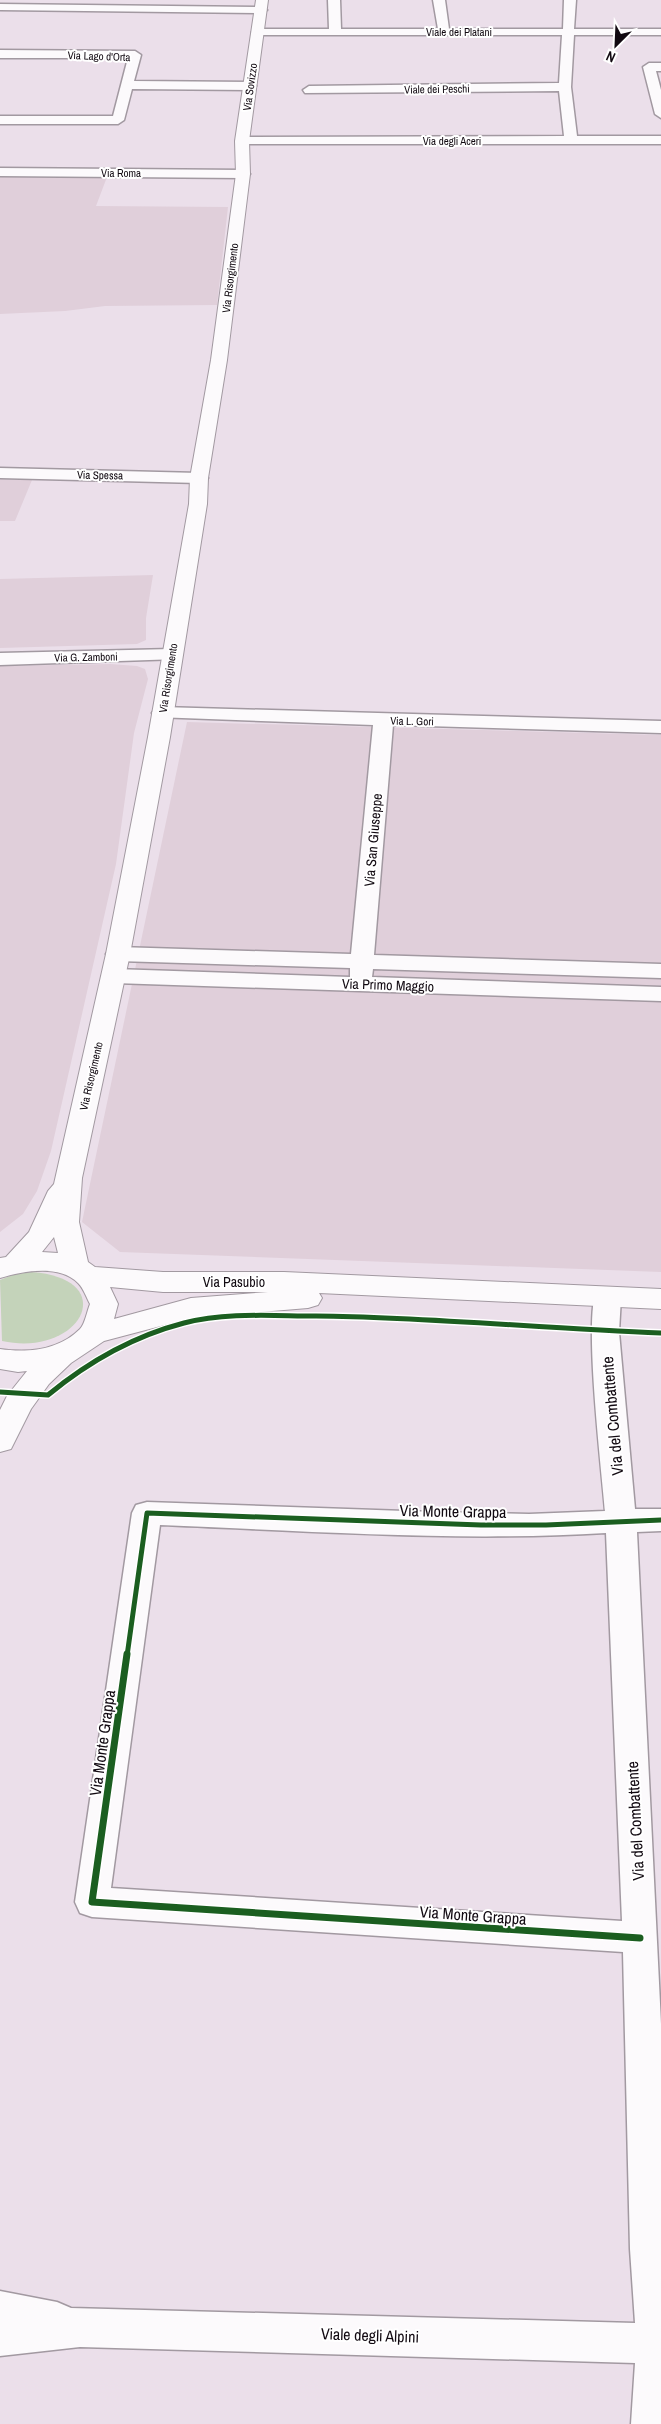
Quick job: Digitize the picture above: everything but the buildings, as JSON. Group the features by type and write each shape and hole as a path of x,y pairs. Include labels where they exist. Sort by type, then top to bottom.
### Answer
{"street":[{"path":"334,0 335,32"},
{"path":"439,0 444,31"},
{"path":"570,0 565,87 571,140"},
{"path":"0,7 262,5"},
{"name":"Via Sovizzo","path":"243,174 242,141 262,5"},
{"name":"Viale dei Platani","path":"258,32 661,32"},
{"name":"Via Lago d'Orta","path":"0,54 135,55 118,120 0,120"},
{"path":"661,68 649,67 661,114"},
{"path":"127,85 250,86"},
{"name":"Viale dei Peschi","path":"309,90 565,87"},
{"name":"Via degli Aceri","path":"242,141 661,140"},
{"name":"Via Roma","path":"0,172 243,174"},
{"name":"Via Risorgimento","path":"68,1178 114,976 162,713 198,504 199,478 219,360 243,174"},
{"name":"Via Spessa","path":"0,473 199,478"},
{"name":"Via G. Zamboni","path":"0,659 172,655"},
{"name":"Via L. Gori","path":"162,713 661,727"},
{"name":"Via San Giuseppe","path":"360,984 383,720"},
{"name":"Via Primo Maggio","path":"118,954 363,960 661,971"},
{"name":"Via Primo Maggio","path":"114,976 661,994"},
{"path":"8,1265 40,1236 68,1178"},
{"path":"0,1441 18,1404 39,1377 62,1356 94,1334 104,1304 82,1272 65,1222 68,1178"},
{"path":"8,1265 47,1261 82,1272"},
{"name":"Via Pasubio","path":"82,1272 163,1282 284,1282 379,1288 661,1299"},
{"name":"Via Pasubio","path":"94,1334 191,1308 310,1298 379,1288"},
{"name":"Via del Combattente","path":"607,1297 605,1332 621,1520 640,1938 653,2085 650,2249 659,2344 652,2424"},
{"path":"0,1358 18,1362 62,1356"},
{"path":"0,1391 3,1411 0,1428"},
{"name":"Via Monte Grappa","path":"621,1520 594,1523 529,1525 147,1513 92,1902 640,1938"},
{"path":"621,1520 661,1520"},
{"name":"Viale degli Alpini","path":"0,2310 80,2327"},
{"name":"Viale degli Alpini","path":"0,2336 80,2327 659,2344"}],"shaded area":[{"path":"0,176 107,177 96,206 228,207 217,305 105,306 65,311 0,314"},
{"path":"0,479 32,480 15,521 0,521"},
{"path":"153,575 146,618 146,640 137,644 0,648 0,579"},
{"path":"110,664 137,666 145,669 148,679 134,733 116,864 51,1151 37,1191 23,1214 0,1232 0,666"},
{"path":"187,722 661,735 661,1272 120,1252 82,1222"}],"green space":[{"path":"32,1272 60,1278 76,1288 83,1301 80,1316 70,1328 53,1338 30,1343 2,1341 0,1280 15,1274"}],"cycle path":[{"path":"0,1392 48,1395 78,1371 112,1351 147,1335 184,1323 227,1316 346,1316 661,1333"},
{"path":"640,1938 92,1902 147,1513 481,1525 546,1525 661,1520"}]}
